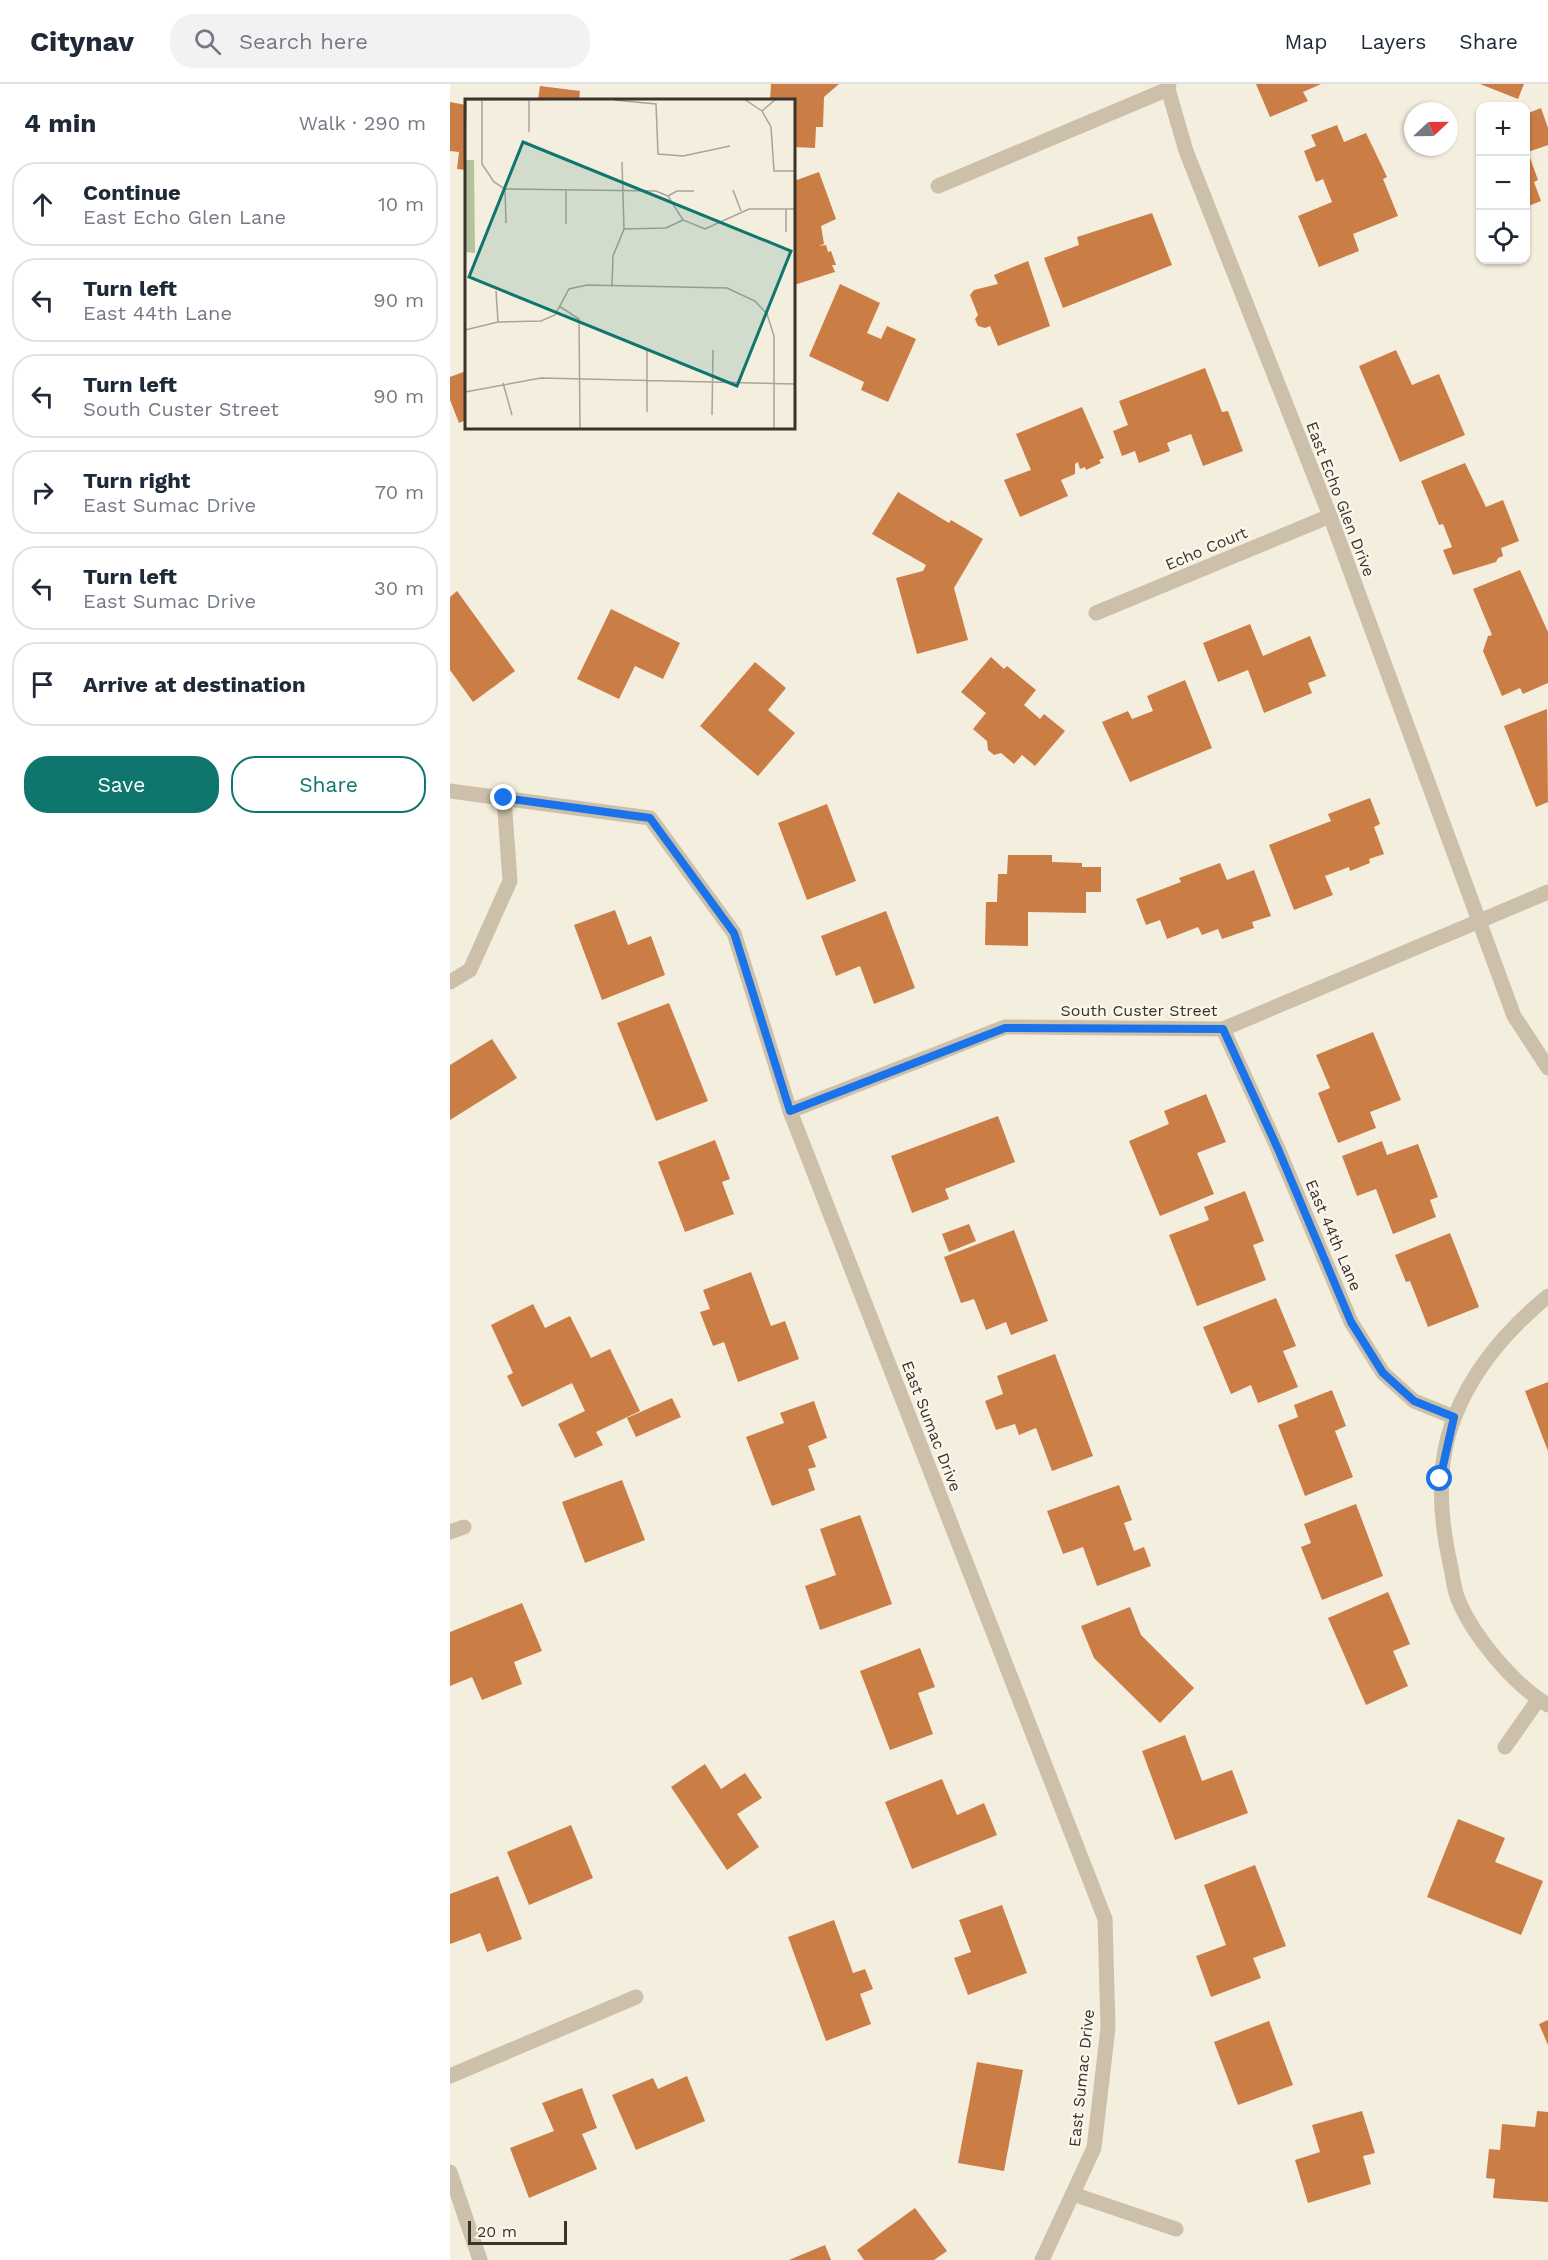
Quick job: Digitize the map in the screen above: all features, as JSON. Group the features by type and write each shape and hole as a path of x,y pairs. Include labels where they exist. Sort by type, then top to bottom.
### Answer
{"street":[{"path":"938,186 1168,87"},
{"name":"East Echo Glen Drive","path":"1168,87 1186,151 1330,516 1514,1016 1548,1068"},
{"name":"Echo Court","path":"1096,613 1330,516"},
{"name":"East Sumac Drive","path":"450,791 650,818 734,933 790,1111 1105,1919 1108,2028 1095,2148 1042,2260"},
{"path":"450,981 470,970 510,881 504,798"},
{"name":"South Custer Street","path":"790,1111 1005,1028 1223,1029 1548,892"},
{"name":"East 44th Lane","path":"1223,1029 1278,1149 1351,1322 1383,1373 1414,1401 1454,1417"},
{"path":"1505,1747 1543,1702 1493,1658 1458,1599 1444,1537 1440,1479 1454,1417 1483,1362 1522,1317 1548,1296"},
{"path":"450,2076 636,1997"},
{"path":"450,2172 480,2260"},
{"path":"1073,2194 1176,2229"}],"building":[{"path":"771,84 839,84 824,97 823,127 816,127 815,148 795,147 795,99 770,99"},
{"path":"1256,84 1321,84 1303,92 1308,101 1270,117"},
{"path":"1480,84 1524,84 1518,99"},
{"path":"540,86 580,91 579,99 538,99"},
{"path":"450,102 465,105 465,170 457,169 459,152 450,151"},
{"path":"1541,108 1548,128 1548,145 1530,151 1530,112"},
{"path":"1337,125 1344,142 1366,133 1387,177 1383,179 1398,216 1353,234 1359,251 1319,267 1298,216 1332,202 1323,179 1316,182 1304,151 1316,146 1311,135"},
{"path":"1530,158 1538,180 1534,182 1541,201 1530,205"},
{"path":"819,172 836,219 821,226 824,244 819,246 826,245 836,265 832,265 835,272 795,285 795,181"},
{"path":"1152,213 1172,265 1063,308 1044,258 1079,245 1077,237"},
{"path":"1028,261 1050,326 998,346 990,326 985,328 978,326 975,319 978,315 970,295 974,290 998,284 994,275"},
{"path":"840,284 880,303 867,333 881,339 887,326 916,339 888,402 861,390 864,382 809,356"},
{"path":"1396,350 1412,385 1439,374 1465,435 1400,462 1359,366"},
{"path":"1205,368 1222,412 1228,411 1243,451 1203,466 1191,434 1167,443 1170,451 1139,463 1135,451 1122,456 1113,431 1128,425 1119,401"},
{"path":"465,371 465,420 459,423 450,400 450,377"},
{"path":"1082,407 1104,458 1099,460 1101,463 1086,470 1085,467 1080,469 1078,462 1075,464 1075,474 1061,480 1068,496 1020,517 1004,480 1031,470 1016,434"},
{"path":"1465,463 1486,507 1503,500 1519,541 1501,548 1503,556 1496,562 1453,575 1443,550 1452,547 1443,524 1439,525 1421,481"},
{"path":"898,492 949,523 951,520 983,539 954,588 968,640 917,654 896,578 923,571 926,565 872,534"},
{"path":"1520,570 1548,632 1548,683 1523,694 1520,688 1502,696 1483,651 1488,636 1492,635 1473,589"},
{"path":"457,591 515,671 473,702 450,670 450,597"},
{"path":"611,609 680,643 663,679 635,666 619,699 577,679"},
{"path":"1250,624 1263,656 1310,636 1326,676 1308,683 1312,693 1264,713 1248,670 1218,682 1203,643"},
{"path":"991,657 1004,669 1007,666 1036,690 1024,705 1040,719 1044,714 1065,731 1035,766 1022,755 1014,764 1001,753 994,755 988,750 987,741 973,729 986,713 961,692"},
{"path":"755,662 786,688 768,710 795,733 758,776 700,726"},
{"path":"1185,680 1212,748 1130,782 1102,722 1128,711 1132,719 1153,711 1147,696"},
{"path":"1547,709 1548,802 1536,807 1504,726"},
{"path":"1370,798 1380,824 1374,827 1384,854 1369,859 1370,863 1350,871 1349,867 1325,876 1333,895 1294,910 1269,845 1331,821 1328,814"},
{"path":"827,804 856,881 807,900 778,823"},
{"path":"1008,855 1052,855 1052,862 1082,863 1082,867 1101,867 1101,892 1086,892 1086,913 1028,912 1028,946 985,945 986,902 997,902 998,874 1007,874"},
{"path":"1220,863 1227,880 1254,870 1271,916 1252,922 1254,928 1222,939 1218,929 1202,935 1198,927 1167,939 1160,920 1146,925 1136,899 1181,882 1179,878"},
{"path":"615,910 628,945 651,936 665,975 602,1000 574,925"},
{"path":"886,911 915,988 874,1004 860,966 836,976 821,936"},
{"path":"669,1003 708,1101 656,1121 617,1023"},
{"path":"1373,1032 1401,1100 1370,1112 1376,1128 1338,1143 1318,1093 1330,1088 1316,1055"},
{"path":"492,1039 517,1078 450,1120 450,1065"},
{"path":"1206,1094 1226,1142 1197,1153 1214,1194 1160,1216 1129,1141 1169,1124 1164,1111"},
{"path":"998,1116 1015,1162 945,1189 949,1199 912,1213 891,1156"},
{"path":"715,1140 730,1179 722,1182 734,1214 685,1232 658,1162"},
{"path":"1382,1141 1387,1155 1418,1144 1438,1197 1430,1200 1436,1217 1393,1234 1376,1189 1357,1196 1342,1156"},
{"path":"1245,1191 1264,1241 1253,1245 1266,1280 1197,1306 1169,1235 1209,1220 1204,1207"},
{"path":"969,1224 976,1241 949,1252 942,1234"},
{"path":"1014,1230 1048,1321 1011,1335 1006,1322 986,1330 974,1299 961,1303 944,1257"},
{"path":"1450,1233 1479,1307 1428,1327 1410,1281 1406,1282 1395,1255"},
{"path":"751,1272 771,1326 785,1321 799,1359 738,1382 724,1342 713,1346 700,1312 710,1309 703,1290"},
{"path":"1276,1298 1296,1346 1283,1351 1298,1387 1258,1403 1251,1385 1231,1394 1203,1327"},
{"path":"533,1304 545,1328 570,1316 591,1358 610,1349 640,1411 596,1432 603,1445 575,1458 558,1424 585,1411 572,1383 522,1407 507,1376 513,1373 491,1325"},
{"path":"1055,1354 1093,1456 1052,1471 1036,1428 1019,1435 1015,1424 996,1430 985,1401 1003,1394 997,1376"},
{"path":"1548,1382 1548,1451 1525,1391"},
{"path":"1332,1390 1346,1426 1335,1431 1353,1477 1305,1496 1278,1425 1298,1417 1294,1405"},
{"path":"672,1398 681,1417 636,1437 627,1418"},
{"path":"814,1401 827,1438 808,1446 816,1467 808,1469 815,1490 772,1506 746,1437 784,1423 780,1413"},
{"path":"622,1480 645,1540 585,1563 562,1502"},
{"path":"1119,1485 1132,1520 1124,1523 1134,1551 1144,1547 1151,1566 1097,1586 1083,1547 1063,1554 1047,1511"},
{"path":"1356,1504 1383,1576 1322,1600 1301,1547 1311,1543 1304,1524"},
{"path":"860,1515 892,1604 820,1630 805,1586 836,1575 820,1529"},
{"path":"1388,1592 1410,1644 1393,1651 1408,1686 1366,1705 1328,1618"},
{"path":"522,1603 542,1651 514,1662 522,1684 482,1700 472,1677 450,1686 450,1632"},
{"path":"1130,1607 1141,1635 1194,1688 1160,1723 1094,1658 1081,1626"},
{"path":"920,1648 935,1687 918,1693 933,1734 890,1750 860,1671"},
{"path":"1185,1735 1202,1781 1232,1770 1248,1813 1175,1840 1142,1751"},
{"path":"705,1764 721,1789 745,1773 762,1798 737,1814 759,1847 727,1870 671,1787"},
{"path":"942,1779 957,1815 984,1803 997,1835 912,1869 885,1802"},
{"path":"1458,1819 1505,1838 1495,1862 1543,1881 1521,1935 1427,1897"},
{"path":"571,1825 593,1878 529,1905 507,1852"},
{"path":"1255,1865 1286,1946 1253,1958 1261,1978 1211,1997 1196,1956 1226,1945 1204,1885"},
{"path":"498,1876 522,1939 487,1952 480,1933 450,1944 450,1894"},
{"path":"1002,1905 1027,1973 968,1995 954,1958 971,1952 959,1920"},
{"path":"834,1920 853,1973 865,1969 873,1989 860,1994 871,2024 826,2041 788,1937"},
{"path":"1548,2020 1548,2045 1539,2024"},
{"path":"1269,2021 1293,2085 1238,2105 1214,2042"},
{"path":"977,2062 1023,2070 1004,2171 958,2163"},
{"path":"687,2076 705,2121 636,2150 612,2095 653,2078 658,2089"},
{"path":"582,2088 597,2128 582,2134 597,2169 529,2198 510,2148 554,2131 542,2103"},
{"path":"1362,2111 1375,2153 1363,2156 1371,2184 1308,2203 1295,2160 1320,2152 1312,2125"},
{"path":"1537,2111 1548,2112 1548,2202 1493,2198 1495,2179 1486,2178 1489,2149 1500,2150 1502,2124 1535,2127"},
{"path":"915,2208 947,2251 934,2260 864,2260 857,2250"},
{"path":"825,2245 831,2260 789,2260"}],"route":[{"path":"504,798 650,818 734,933 790,1111 1005,1028 1223,1029 1278,1149 1351,1322 1383,1373 1414,1401 1454,1417 1440,1479"}]}
